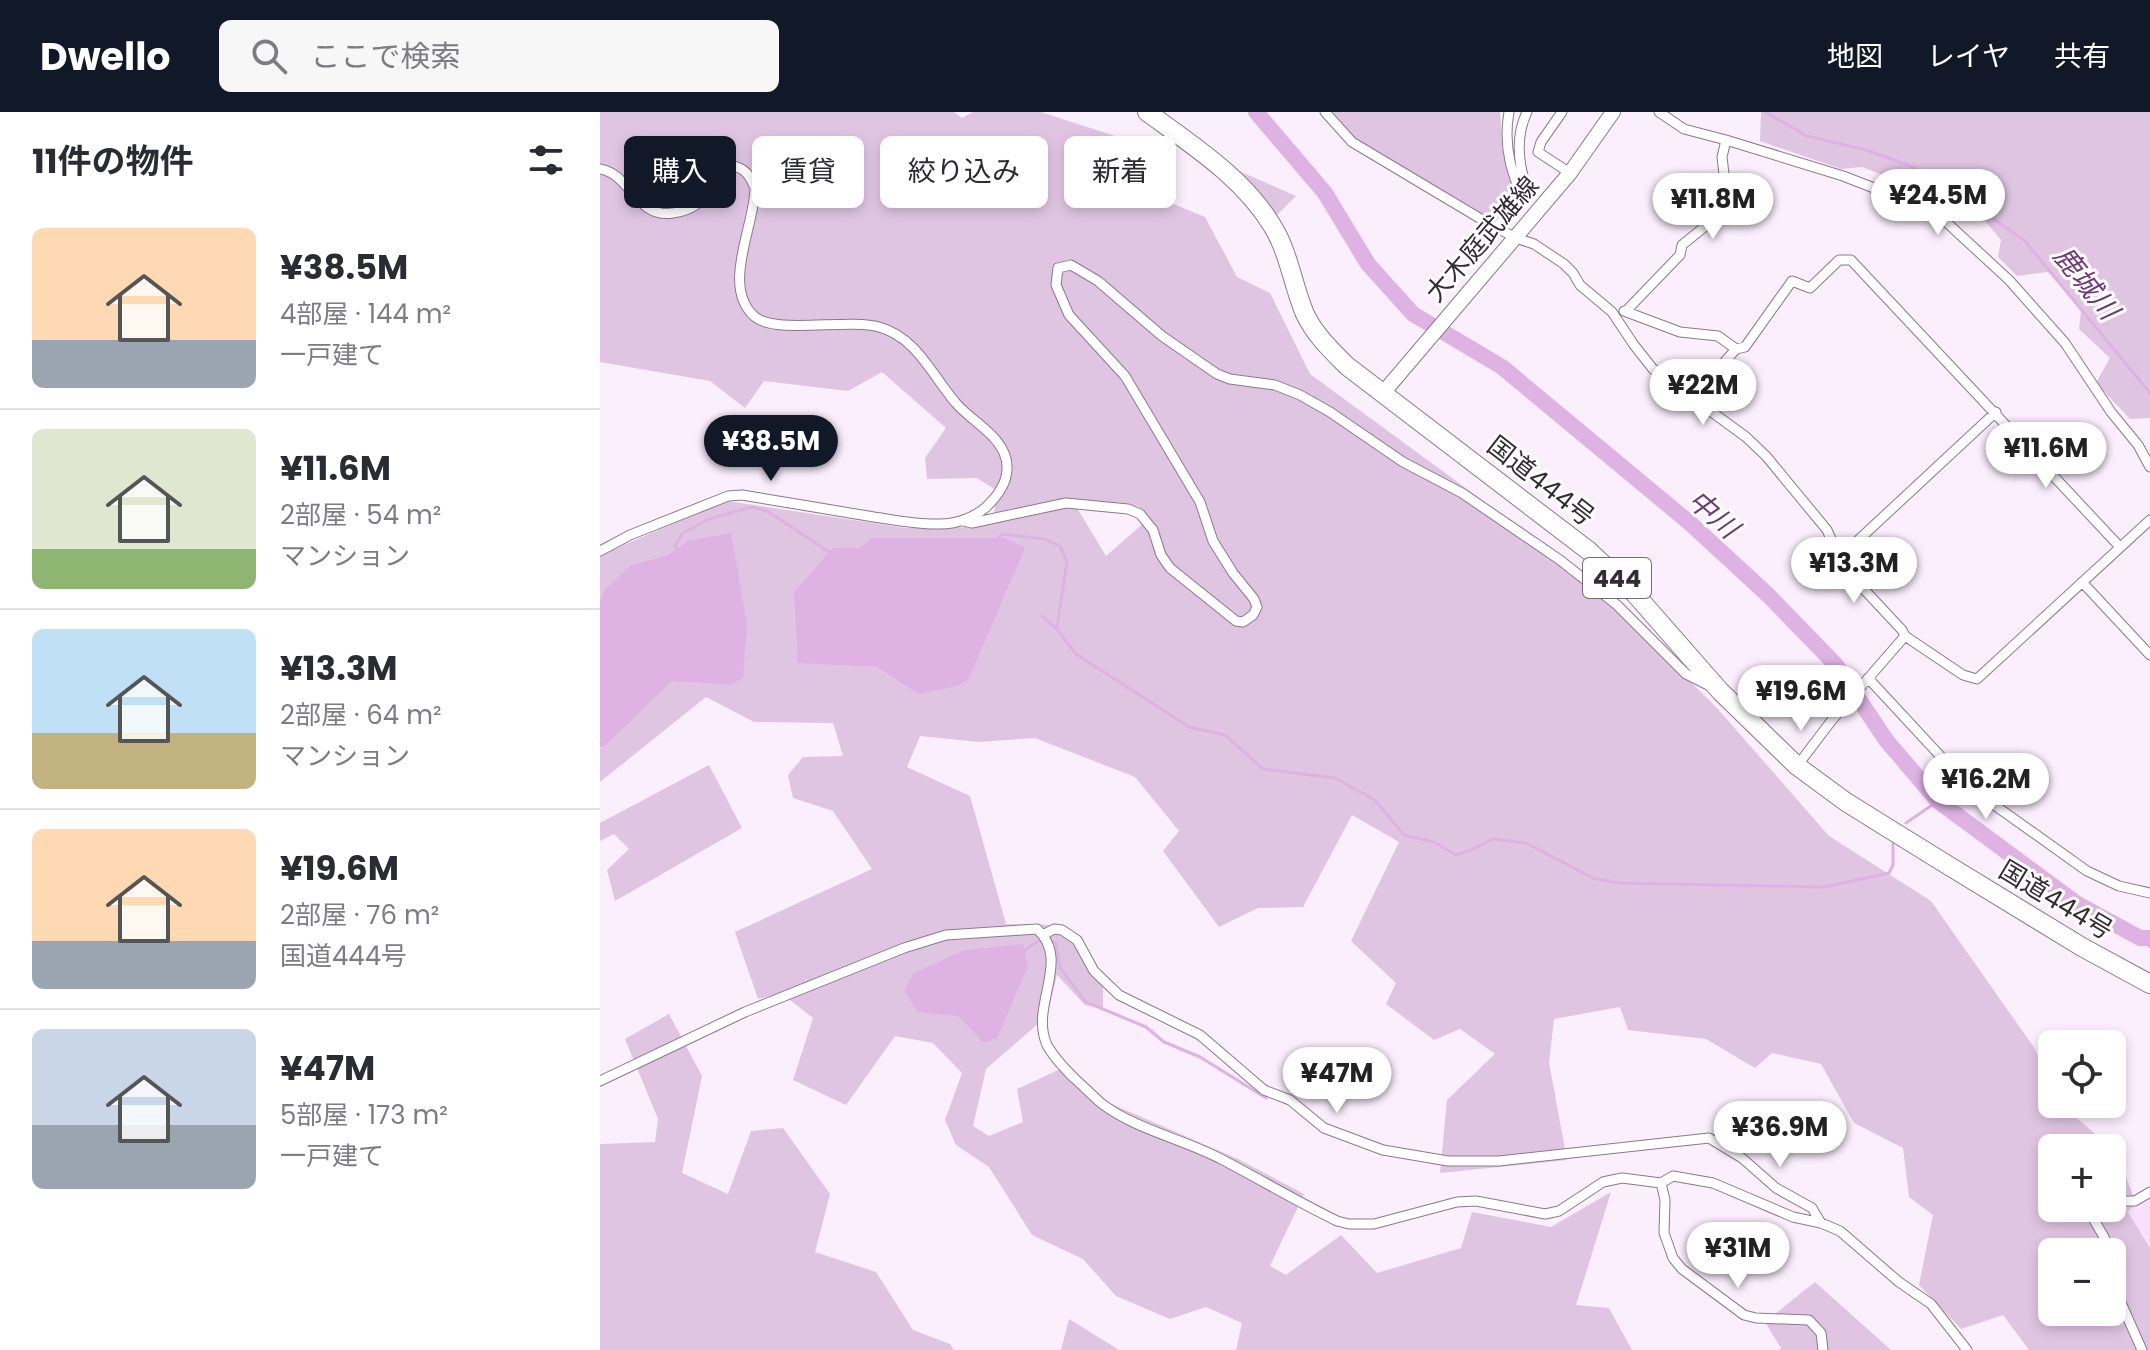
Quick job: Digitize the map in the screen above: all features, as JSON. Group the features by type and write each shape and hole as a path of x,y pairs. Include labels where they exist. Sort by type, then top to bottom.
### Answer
{"highway":[{"name":"国道444号","path":"1147,112 1212,160 1254,200 1275,229 1306,316 1320,339 1347,366 1589,551 1635,594 1720,691 1797,766 1846,802 1941,861 2082,947 2150,984"}],"main road":[{"name":"大木庭武雄線","path":"1383,393 1570,173 1613,112"}],"street":[{"path":"1325,112 1352,142 1421,185 1516,238 1534,244 1564,264 1580,285 1612,312 1653,369 1746,437 1766,456 1827,530 1844,568 1905,636 1963,675 1977,679 2150,520"},
{"path":"1509,112 1506,128 1509,153 1521,193"},
{"path":"1498,226 1526,186 1519,138 1527,112"},
{"path":"1538,152 1541,142 1562,112"},
{"path":"1659,112 1684,129 1843,176 1944,220 2009,280 2065,343 2111,412 2138,445 2150,467"},
{"path":"1626,311 1680,255 1682,245 1728,208 1722,157 1726,140"},
{"path":"1520,158 1538,152"},
{"path":"1538,152 1570,173"},
{"path":"600,169 613,173 641,204 656,213 667,214 696,205 731,166 740,167 751,176 755,188 739,267 739,285 753,316 767,323 854,323 879,327 896,334 918,351 956,404 993,437 1004,453 1007,466 1005,480 996,498 979,513 963,521 940,524 902,521 742,495 728,496 630,535 600,551"},
{"path":"1692,399 1736,349 1745,347 1792,281 1810,288 1839,260 1851,260 2120,547"},
{"path":"963,521 972,523 1066,503 1128,509 1140,514 1153,530 1161,555 1170,568 1236,621 1243,622 1253,615 1257,607 1213,541 1200,502 1125,376 1069,315 1060,299 1056,277 1058,268 1071,265 1098,281 1162,336 1217,374 1230,379 1275,385 1300,395 1403,462 1462,493 1560,560 1617,605 1686,674 1720,691"},
{"path":"1612,312 1626,311 1680,332 1718,336 1736,349"},
{"path":"1839,558 1996,412"},
{"path":"2082,582 2150,655"},
{"path":"1797,766 1832,720 1905,636"},
{"path":"1868,678 1969,787 2087,871 2119,886 2150,893"},
{"path":"600,1081 745,1012 904,948 946,935 1037,929 1052,951 1051,971 1041,1015 1043,1030 1048,1046 1067,1070 1102,1103 1128,1119 1222,1159 1337,1221 1374,1224 1457,1202 1476,1201 1545,1214 1559,1211 1603,1182 1622,1178 1661,1183 1673,1176 1713,1183 1793,1217 1840,1231 1899,1282 1931,1304 1967,1350"},
{"path":"1046,938 1054,929 1062,930 1077,940 1094,971 1119,995 1200,1035 1264,1090 1290,1100 1324,1128 1383,1150 1448,1161 1499,1161 1709,1138 1742,1158 1776,1188 1812,1208 1821,1223"},
{"path":"1661,1183 1667,1242 1673,1258 1682,1269 1744,1315 1809,1320 1821,1333 1823,1350"},
{"path":"2126,1201 2135,1201 2150,1192"},
{"path":"2126,1314 2142,1350"}],"shaded area":[{"path":"600,112 954,112 962,118 973,112 1041,112 1115,136 1064,136 1064,208 1176,208 1176,205 1205,217 1237,277 1270,293 1310,374 1575,568 1717,708 1829,836 1931,901 2035,1049 2038,1056 2038,1118 2077,1118 2095,1134 2038,1134 2038,1222 2126,1222 2126,1176 2136,1204 2128,1212 2150,1248 2150,1350 2029,1350 2003,1315 1961,1329 1919,1285 1933,1215 1909,1197 1903,1148 1854,1123 1821,1064 1772,1053 1755,1068 1706,1039 1628,1030 1620,1007 1554,1019 1549,1063 1567,1160 1440,1173 1447,1100 1495,1054 1460,1029 1434,1040 1386,1004 1396,983 1351,941 1399,842 1352,815 1303,907 1258,908 1219,927 1163,851 1179,831 1135,777 1035,738 979,742 920,736 907,767 970,796 1006,924 1057,925 1077,937 1103,981 1103,1009 1085,1005 1057,975 1047,1016 986,1069 973,1126 989,1136 1023,1122 1017,1089 1069,1065 1107,1102 1238,1159 1304,1194 1270,1266 1286,1275 1341,1235 1377,1273 1461,1248 1472,1212 1551,1227 1611,1192 1576,1305 1609,1308 1632,1350 1236,1350 1242,1323 1206,1307 1170,1319 1116,1296 1083,1259 1032,1235 989,1167 956,1145 945,1120 962,1073 933,1043 895,1036 846,1105 793,1080 813,1018 781,993 758,999 735,932 872,869 833,811 793,798 788,775 803,757 843,756 833,723 754,722 706,697 600,782 600,748 672,680 731,685 687,541 667,555 630,565 605,589 600,600 600,555 727,501 906,528 967,527 994,518 996,490 977,478 927,479 925,458 946,428 882,372 848,391 764,381 745,408 710,381 600,362","holes":["1138,506 1146,521 1106,556 1077,508","1025,548 918,694 876,667 798,662","958,1016 997,1037 983,1043"]},
{"path":"1331,112 1500,112 1503,155 1516,194 1493,220 1351,136"},
{"path":"1761,112 2150,112 2150,418 2130,419 2096,383 2110,358 2079,329 2081,311 2048,272 2017,276 1998,257 2001,240 1970,203 1945,199 1862,167 1841,169 1760,141"},
{"path":"1230,167 1296,196 1276,216"},
{"path":"731,533 747,624 743,677 731,685 672,681 603,748 600,747 600,600 605,589 630,565 667,555 687,541"},
{"path":"872,538 1005,538 1025,548 968,680 957,686 918,694 876,667 798,663 794,592 833,548 860,548"},
{"path":"709,765 742,828 615,901 607,870 629,849 614,834 600,841 600,823"},
{"path":"1023,944 1028,966 997,1038 983,1043 958,1016 918,1012 904,991 914,973 965,950"},
{"path":"669,1014 702,1076 682,1173 728,1194 751,1131 783,1128 830,1194 815,1252 876,1272 913,1330 950,1344 954,1350 600,1350 600,1144 655,1142 658,1119 625,1039"},
{"path":"2150,1195 2150,1248 2128,1212"},
{"path":"1815,1282 1891,1350 1779,1350 1781,1348 1765,1322"},
{"path":"1069,1319 1119,1350 1061,1350"}],"waterway":[{"name":"中川","path":"1256,112 1325,193 1368,264 1413,314 1502,367 1691,524 1768,595 1836,665 1886,740 1938,801 2076,903 2140,938 2150,938"},
{"name":"鹿城川","path":"1765,112 1807,136 1866,150 1908,165 1955,192 2025,241 2150,393"},
{"path":"677,550 675,546 683,533 709,519 752,507 767,511 832,554"},
{"path":"996,540 1002,534 1044,539 1060,546 1067,562 1057,627"},
{"path":"1042,616 1057,629 1076,654 1189,727 1225,735 1263,769 1335,778 1375,800 1404,835 1434,842 1456,855 1493,839 1526,843 1593,878 1619,883 1824,887 1889,873 1893,865 1893,844"},
{"path":"1906,823 1938,801"},
{"path":"2140,938 2150,947"},
{"path":"1048,939 1056,943 1060,968 1086,1002 1146,1027 1164,1042 1200,1057 1266,1098"},
{"path":"1024,951 1040,940"}]}
